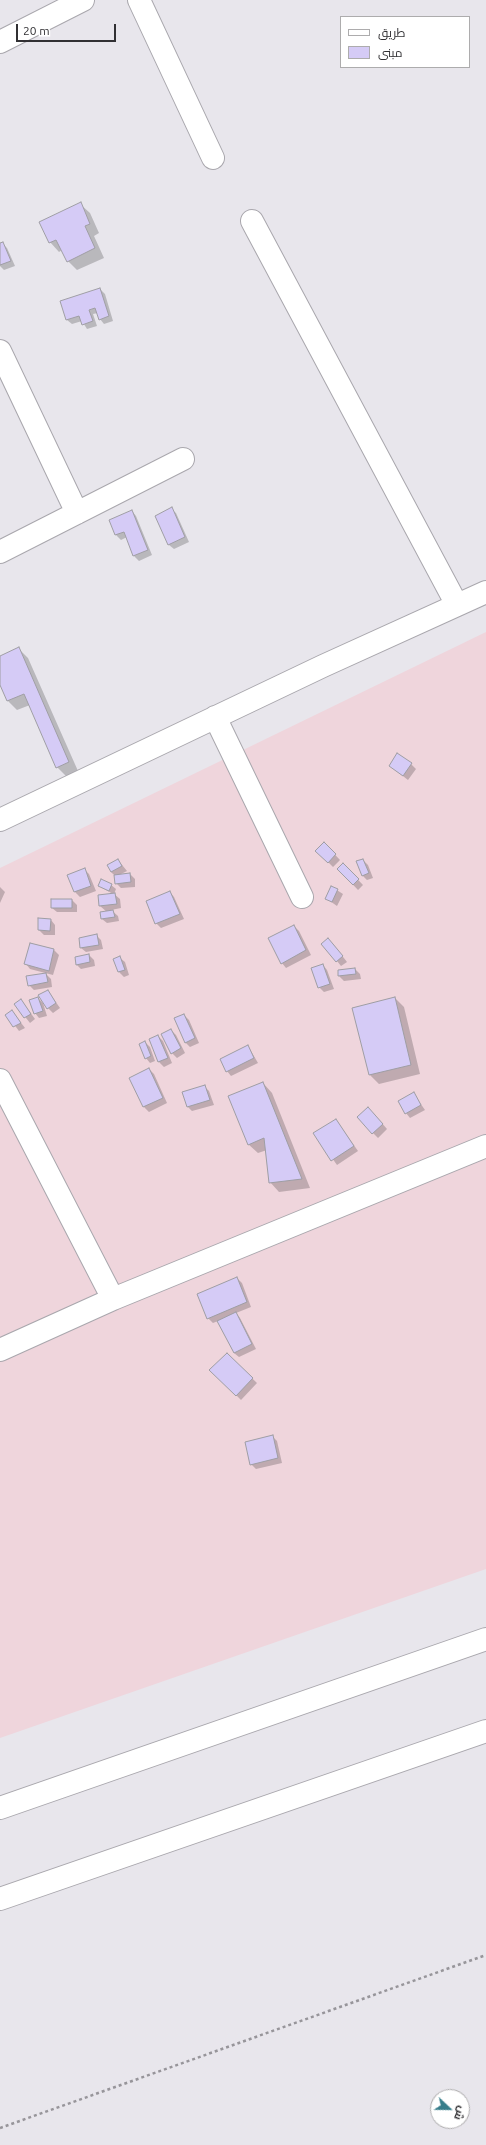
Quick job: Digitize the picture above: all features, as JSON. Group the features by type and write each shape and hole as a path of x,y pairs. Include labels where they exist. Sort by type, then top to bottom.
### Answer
{"street":[{"path":"0,42 83,0"},
{"path":"138,0 213,158"},
{"path":"252,221 457,605"},
{"path":"0,351 77,513"},
{"path":"0,552 183,459"},
{"path":"0,820 323,666 486,592"},
{"path":"215,717 302,897"},
{"path":"0,1080 113,1299"},
{"path":"0,1350 113,1299 486,1146"},
{"path":"0,1808 486,1638"},
{"path":"0,1899 486,1731"}],"path":[{"path":"0,2128 486,1955"}],"shaded area":[{"path":"486,632 486,1569 0,1738 0,868"}],"building":[{"path":"81,202 90,224 85,226 95,248 67,262 56,240 49,243 39,222"},
{"path":"3,242 11,261 0,265 0,243"},
{"path":"100,288 109,316 99,320 95,308 89,310 93,321 82,325 79,316 66,320 60,301"},
{"path":"172,507 185,537 168,545 155,516"},
{"path":"132,510 148,550 133,556 124,532 115,535 109,520"},
{"path":"19,647 69,762 56,768 24,694 7,701 0,685 0,656"},
{"path":"397,753 412,763 403,776 389,766"},
{"path":"324,842 336,854 328,863 315,851"},
{"path":"118,859 122,866 111,872 107,865"},
{"path":"363,859 369,873 362,876 356,861"},
{"path":"343,863 359,879 353,885 337,869"},
{"path":"85,868 91,886 74,892 67,875"},
{"path":"130,873 131,882 115,884 114,875"},
{"path":"101,879 112,884 109,891 98,886"},
{"path":"331,886 338,889 332,902 325,899"},
{"path":"170,891 180,914 155,924 146,901"},
{"path":"115,893 117,904 99,906 98,895"},
{"path":"51,899 72,899 72,908 51,908"},
{"path":"113,910 115,917 101,919 100,912"},
{"path":"38,918 51,919 50,931 38,930"},
{"path":"294,925 306,950 281,964 268,938"},
{"path":"97,934 99,945 80,948 79,938"},
{"path":"328,938 343,956 336,962 321,944"},
{"path":"30,943 54,949 49,971 24,964"},
{"path":"89,954 90,962 76,965 75,957"},
{"path":"120,956 125,970 118,972 113,959"},
{"path":"323,964 330,984 318,988 311,968"},
{"path":"355,968 356,974 338,976 338,970"},
{"path":"46,973 48,982 28,986 26,976"},
{"path":"48,990 56,1003 47,1009 38,995"},
{"path":"38,997 43,1011 34,1014 29,1000"},
{"path":"395,997 411,1065 369,1075 352,1008"},
{"path":"21,999 31,1014 24,1018 14,1004"},
{"path":"12,1010 21,1023 13,1027 5,1015"},
{"path":"184,1014 195,1038 185,1043 174,1018"},
{"path":"171,1029 181,1048 171,1054 161,1034"},
{"path":"158,1035 168,1058 158,1062 149,1039"},
{"path":"145,1041 151,1056 145,1059 139,1044"},
{"path":"248,1045 254,1058 226,1072 220,1059"},
{"path":"149,1068 163,1098 143,1107 129,1078"},
{"path":"263,1082 302,1179 269,1183 264,1138 248,1145 228,1096"},
{"path":"205,1085 210,1100 187,1107 182,1092"},
{"path":"414,1092 421,1105 405,1114 398,1101"},
{"path":"368,1107 383,1124 372,1134 357,1117"},
{"path":"336,1119 354,1146 331,1161 313,1133"},
{"path":"237,1277 247,1302 207,1319 197,1294"},
{"path":"236,1312 252,1344 234,1353 217,1321"},
{"path":"227,1353 253,1378 236,1396 209,1370"},
{"path":"273,1435 278,1458 250,1465 245,1442"}]}
